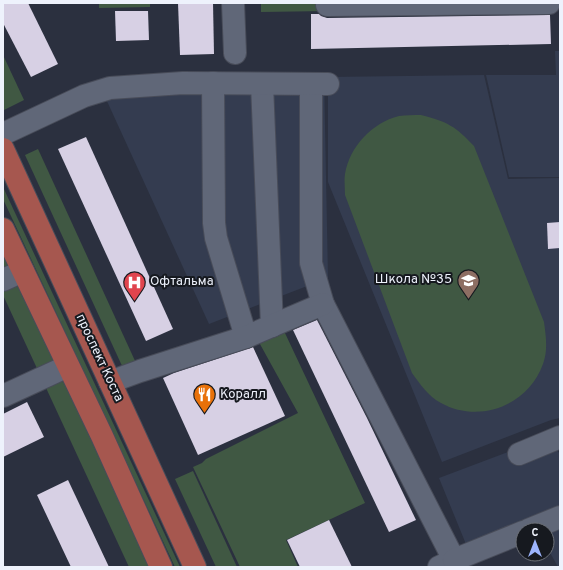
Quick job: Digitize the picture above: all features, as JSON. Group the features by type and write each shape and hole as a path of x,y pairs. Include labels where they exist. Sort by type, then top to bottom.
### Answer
{"main road":[{"name":"проспект Коста","path":"3,149 195,567"},
{"path":"3,229 102,436 162,567"}],"lane":[{"path":"233,3 235,54"},
{"path":"327,5 550,3"},
{"path":"3,134 84,96 110,88 183,83 319,84 311,263 323,304 446,564 515,535"},
{"path":"213,83 214,223 216,238 246,337"},
{"path":"262,84 272,326"},
{"path":"3,280 23,271"},
{"path":"110,382 246,337 323,304"},
{"path":"3,396 68,366"},
{"path":"518,454 560,437"},
{"path":"548,522 560,517"}],"shaded area":[{"path":"555,51 560,51 560,177 509,177 486,75 556,75"},
{"name":"Школа №35","path":"484,75 508,179 560,178 560,418 551,420 442,462 328,182 328,77"},
{"path":"324,76 328,278 209,324 106,99"},
{"path":"550,436 560,455 560,567 558,567 555,562 555,522 515,522 515,540 470,554 439,478"}],"green space":[{"path":"99,3 150,3 150,7 99,8"},
{"path":"261,3 328,3 328,11 261,12"},
{"path":"3,55 24,100 4,110 3,107"},
{"name":"Школа №35","path":"407,115 421,115 438,120 456,129 474,146 544,322 546,354 536,379 526,391 514,400 501,407 486,411 471,412 456,409 441,403 428,393 412,373 345,195 345,176 348,164 357,145 364,137 371,130 389,119"},
{"path":"38,149 136,363 123,368 25,155"},
{"path":"3,187 180,567 175,567 3,199"},
{"path":"3,240 156,567 129,567 3,295"},
{"path":"276,314 365,503 286,540 298,567 240,567 193,467 298,413 250,326"},
{"path":"193,471 237,567 216,567 175,479"}],"building":[{"path":"3,3 28,3 58,64 31,77 3,23"},
{"path":"178,3 213,3 214,54 180,55"},
{"path":"115,11 148,11 149,40 116,41"},
{"path":"311,14 319,14 327,18 550,15 551,44 311,49"},
{"path":"86,137 173,329 146,341 58,149"},
{"path":"560,222 560,248 548,249 547,223"},
{"path":"317,320 367,418 416,520 389,532 293,330"},
{"path":"253,347 285,416 198,455 163,378"},
{"path":"27,402 44,437 3,457 3,414"},
{"path":"68,480 109,567 71,567 37,495"},
{"path":"329,520 352,567 300,567 287,540"}],"place":[{"name":"Школа №35","path":"468,300"},
{"name":"Офтальма","path":"134,302"},
{"name":"Коралл","path":"205,414"}]}
